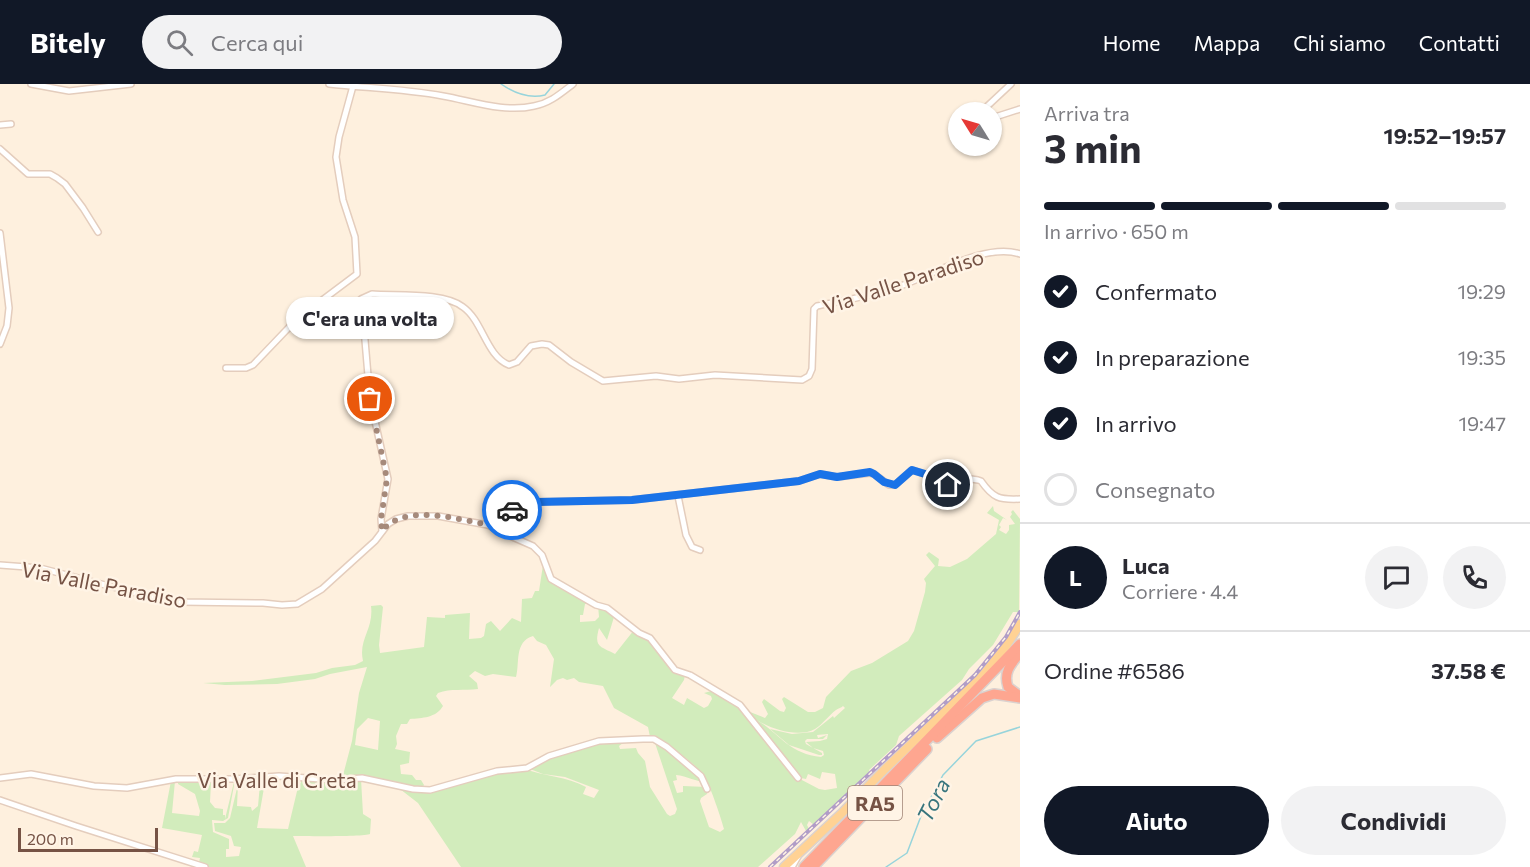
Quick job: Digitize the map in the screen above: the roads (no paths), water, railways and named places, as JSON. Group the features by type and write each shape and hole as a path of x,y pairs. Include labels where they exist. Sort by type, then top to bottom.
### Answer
{"highway":[{"path":"1002,662 1020,638"},
{"name":"RA5","path":"804,867 1020,644"},
{"path":"1020,653 1006,676 1008,687 1020,697"},
{"name":"RA5","path":"813,867 1020,653"},
{"path":"937,738 982,698 994,694 1020,697"}],"main road":[{"path":"784,867 984,674 1002,653 1020,624"}],"street":[{"path":"31,84 69,91 131,84"},
{"path":"329,84 442,95 500,107 517,108 548,103 573,84"},
{"path":"992,102 1011,84"},
{"path":"226,368 246,368 253,365 297,319 357,274 355,237 343,201 336,157 353,86"},
{"path":"1002,115 1020,109"},
{"path":"0,125 11,124"},
{"path":"0,149 28,174 50,174 65,184 98,232"},
{"path":"0,233 9,308 7,326 0,344"},
{"name":"Via Valle Paradiso","path":"0,565 40,568 155,598 181,602 297,604 322,589 375,541 382,531 381,519 387,479 370,399 361,299 372,294 432,297 454,301 468,311 497,355 503,362 509,364 514,363 531,346 542,344 549,345 577,366 603,381 656,376 680,379 715,375 802,380 807,378 812,369 812,333 814,312 817,306 891,290 946,266 993,251 1007,250 1020,254"},
{"path":"488,525 514,508 536,502 632,500 678,496 799,481 820,474 837,477 870,472 884,482 895,485 912,470 948,485 957,477 978,480 993,495 1008,500 1020,499"},
{"path":"678,496 692,547 700,550"},
{"path":"382,531 388,524 408,516 438,516 488,525 533,546 542,555 551,579 596,605 607,608 639,633 650,638 675,670 690,675 740,705 798,778"},
{"name":"Via Valle di Creta","path":"0,778 32,774 94,786 127,788 176,779 279,777 334,780 362,778 413,789 430,790 497,771 527,768 549,756 599,741 654,739 701,776 707,789"},
{"path":"0,800 205,867"},
{"path":"791,867 798,854"}],"waterway":[{"path":"501,84 527,96 545,95 554,84"},
{"name":"Tora","path":"886,867 907,853 921,816 943,775 976,741 1020,727"}],"railway":[{"path":"770,867 975,675 1006,637 1020,612"}],"place":[{"name":"C'era una volta","path":"370,399"}]}
